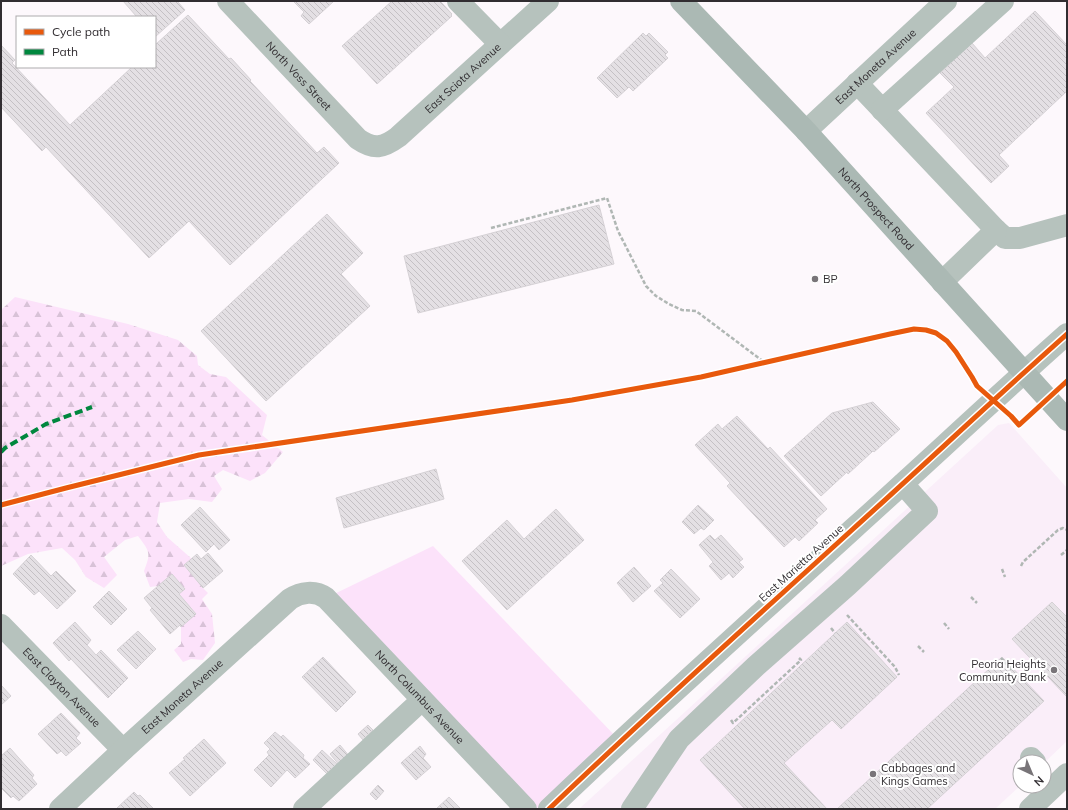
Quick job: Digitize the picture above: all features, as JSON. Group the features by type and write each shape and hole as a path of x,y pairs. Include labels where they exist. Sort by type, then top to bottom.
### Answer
{"main road":[{"name":"North Prospect Road","path":"681,1 806,131 1067,420"}],"street":[{"name":"North Voss Street","path":"228,1 358,139 373,146"},
{"path":"458,1 500,44"},
{"name":"East Sciota Avenue","path":"373,146 386,145 398,137 548,1"},
{"name":"East Moneta Avenue","path":"806,131 946,1"},
{"path":"882,110 1003,1"},
{"path":"857,83 1005,238 1020,238 1067,225"},
{"path":"942,282 996,230"},
{"name":"East Marietta Avenue","path":"549,809 620,741 1067,334"},
{"path":"632,809 679,738 756,666 928,511 903,484"},
{"name":"East Moneta Avenue","path":"60,809 290,599 299,594 308,592"},
{"name":"North Columbus Avenue","path":"308,592 322,595 326,598 526,809"},
{"name":"East Clayton Avenue","path":"1,625 123,750"},
{"path":"304,809 422,700"},
{"path":"1030,809 1037,794"}],"path":[{"path":"491,228 607,198 618,231 646,286 656,296 668,304 682,310 696,311 764,362"},
{"path":"757,364 772,361"},
{"path":"1021,566 1023,562 1058,530 1063,528 1067,530"},
{"path":"1061,555 1067,550"},
{"path":"1002,569 1005,577"},
{"path":"971,597 977,603"},
{"path":"844,613 895,668 899,675"},
{"path":"944,623 949,629"},
{"path":"918,646 924,652"},
{"path":"1001,658 1013,671"}],"shaded area":[{"path":"1009,423 1067,488 1067,741 1052,755 1052,754 1012,754 1012,793 995,809 579,809 998,425"}],"green space":[{"path":"15,297 128,324 178,340 197,356 198,365 210,374 226,377 267,415 262,435 283,452 265,473 250,481 223,470 214,476 222,489 212,502 189,499 160,503 157,522 167,537 192,559 184,565 208,593 202,599 212,614 215,643 203,660 191,659 183,662 174,650 181,644 181,627 196,614 179,594 185,589 172,574 158,586 150,587 144,571 148,560 148,553 138,536 125,540 104,557 117,575 104,588 86,577 75,560 62,548 28,554 1,566 1,310"},
{"path":"433,546 620,741 549,809 526,809 326,598"}],"building":[{"path":"123,1 177,1 185,10 156,36 156,16 136,16"},
{"path":"334,1 309,24 301,16 304,12 294,2"},
{"path":"392,1 440,1 452,14 452,16 377,84 342,46"},
{"path":"1035,11 1067,45 1067,91 999,155 1009,166 991,183 926,113 954,87 940,73 972,43 985,58"},
{"path":"188,15 229,59 231,58 251,80 250,81 317,153 324,147 339,163 230,265 189,221 149,258 46,147 42,151 1,107 1,45 15,60 12,63 16,68 70,125 131,68 156,68 156,44"},
{"path":"643,33 646,36 649,33 668,52 665,55 668,58 633,91 629,87 617,98 597,78"},
{"path":"599,205 614,264 418,313 404,256"},
{"path":"327,214 363,253 341,274 370,306 266,401 201,331"},
{"path":"873,402 900,429 848,474 847,472 821,496 784,456 832,413"},
{"path":"737,416 768,449 770,447 827,509 815,520 818,523 799,541 795,537 784,547 727,486 730,483 695,445 718,424 722,429"},
{"path":"436,469 444,499 344,528 336,498"},
{"path":"698,505 714,520 704,530 701,528 694,534 682,522"},
{"path":"200,507 230,540 219,550 214,544 206,552 181,525"},
{"path":"556,509 584,540 507,610 462,561 507,520 524,539"},
{"path":"710,535 715,540 721,535 743,559 739,562 744,567 733,578 729,573 721,580 709,566 713,562 699,545"},
{"path":"208,553 223,571 203,588 184,565 197,554 201,559"},
{"path":"31,555 51,576 56,571 76,591 57,609 39,591 34,595 13,574"},
{"path":"634,567 651,586 633,602 617,583"},
{"path":"671,569 700,599 680,618 654,591 663,583 660,580"},
{"path":"172,574 185,589 179,594 196,614 170,634 150,610 152,608 144,598"},
{"path":"109,591 127,609 111,625 93,607"},
{"name":"Peoria Heights Community Bank","path":"1052,602 1067,617 1067,697 1012,639"},
{"path":"75,622 91,640 87,645 96,655 101,650 128,678 108,698 71,659 69,661 53,643"},
{"path":"847,622 897,677 841,729 832,720 784,763 827,809 745,809 700,760"},
{"path":"138,631 156,649 136,669 117,650"},
{"path":"323,657 356,692 336,712 302,677"},
{"path":"1002,657 1044,701 927,809 837,809"},
{"path":"1,685 11,696 1,705"},
{"path":"61,713 80,733 76,738 81,743 66,756 61,751 57,754 38,734"},
{"path":"368,725 373,730 363,740 358,734"},
{"path":"275,732 281,737 283,735 304,755 303,758 310,764 295,778 287,770 271,787 254,770 269,755 267,752 270,749 264,743"},
{"path":"204,739 226,763 190,796 169,773"},
{"path":"340,745 350,757 340,766 330,754"},
{"path":"420,746 426,754 423,758 431,767 416,780 401,763"},
{"path":"10,748 34,775 32,778 37,784 19,801 13,796 11,798 1,788 1,756"},
{"path":"322,750 337,764 327,774 313,760"},
{"path":"378,785 384,791 376,800 370,794"},
{"path":"134,792 138,796 140,795 154,809 117,808"},
{"path":"449,797 461,809 436,809"}],"marked path":[{"path":"1,452 5,448 46,424 92,407"}],"cycle path":[{"path":"1,505 199,455 572,400 701,377 914,329 936,333 947,341 956,352 977,386 1019,425 1067,381"},
{"path":"549,809 700,668 1067,334"}],"place":[{"name":"BP","path":"815,279"},
{"name":"Peoria Heights Community Bank","path":"1054,670"},
{"name":"Cabbages and Kings Games","path":"873,774"}]}
